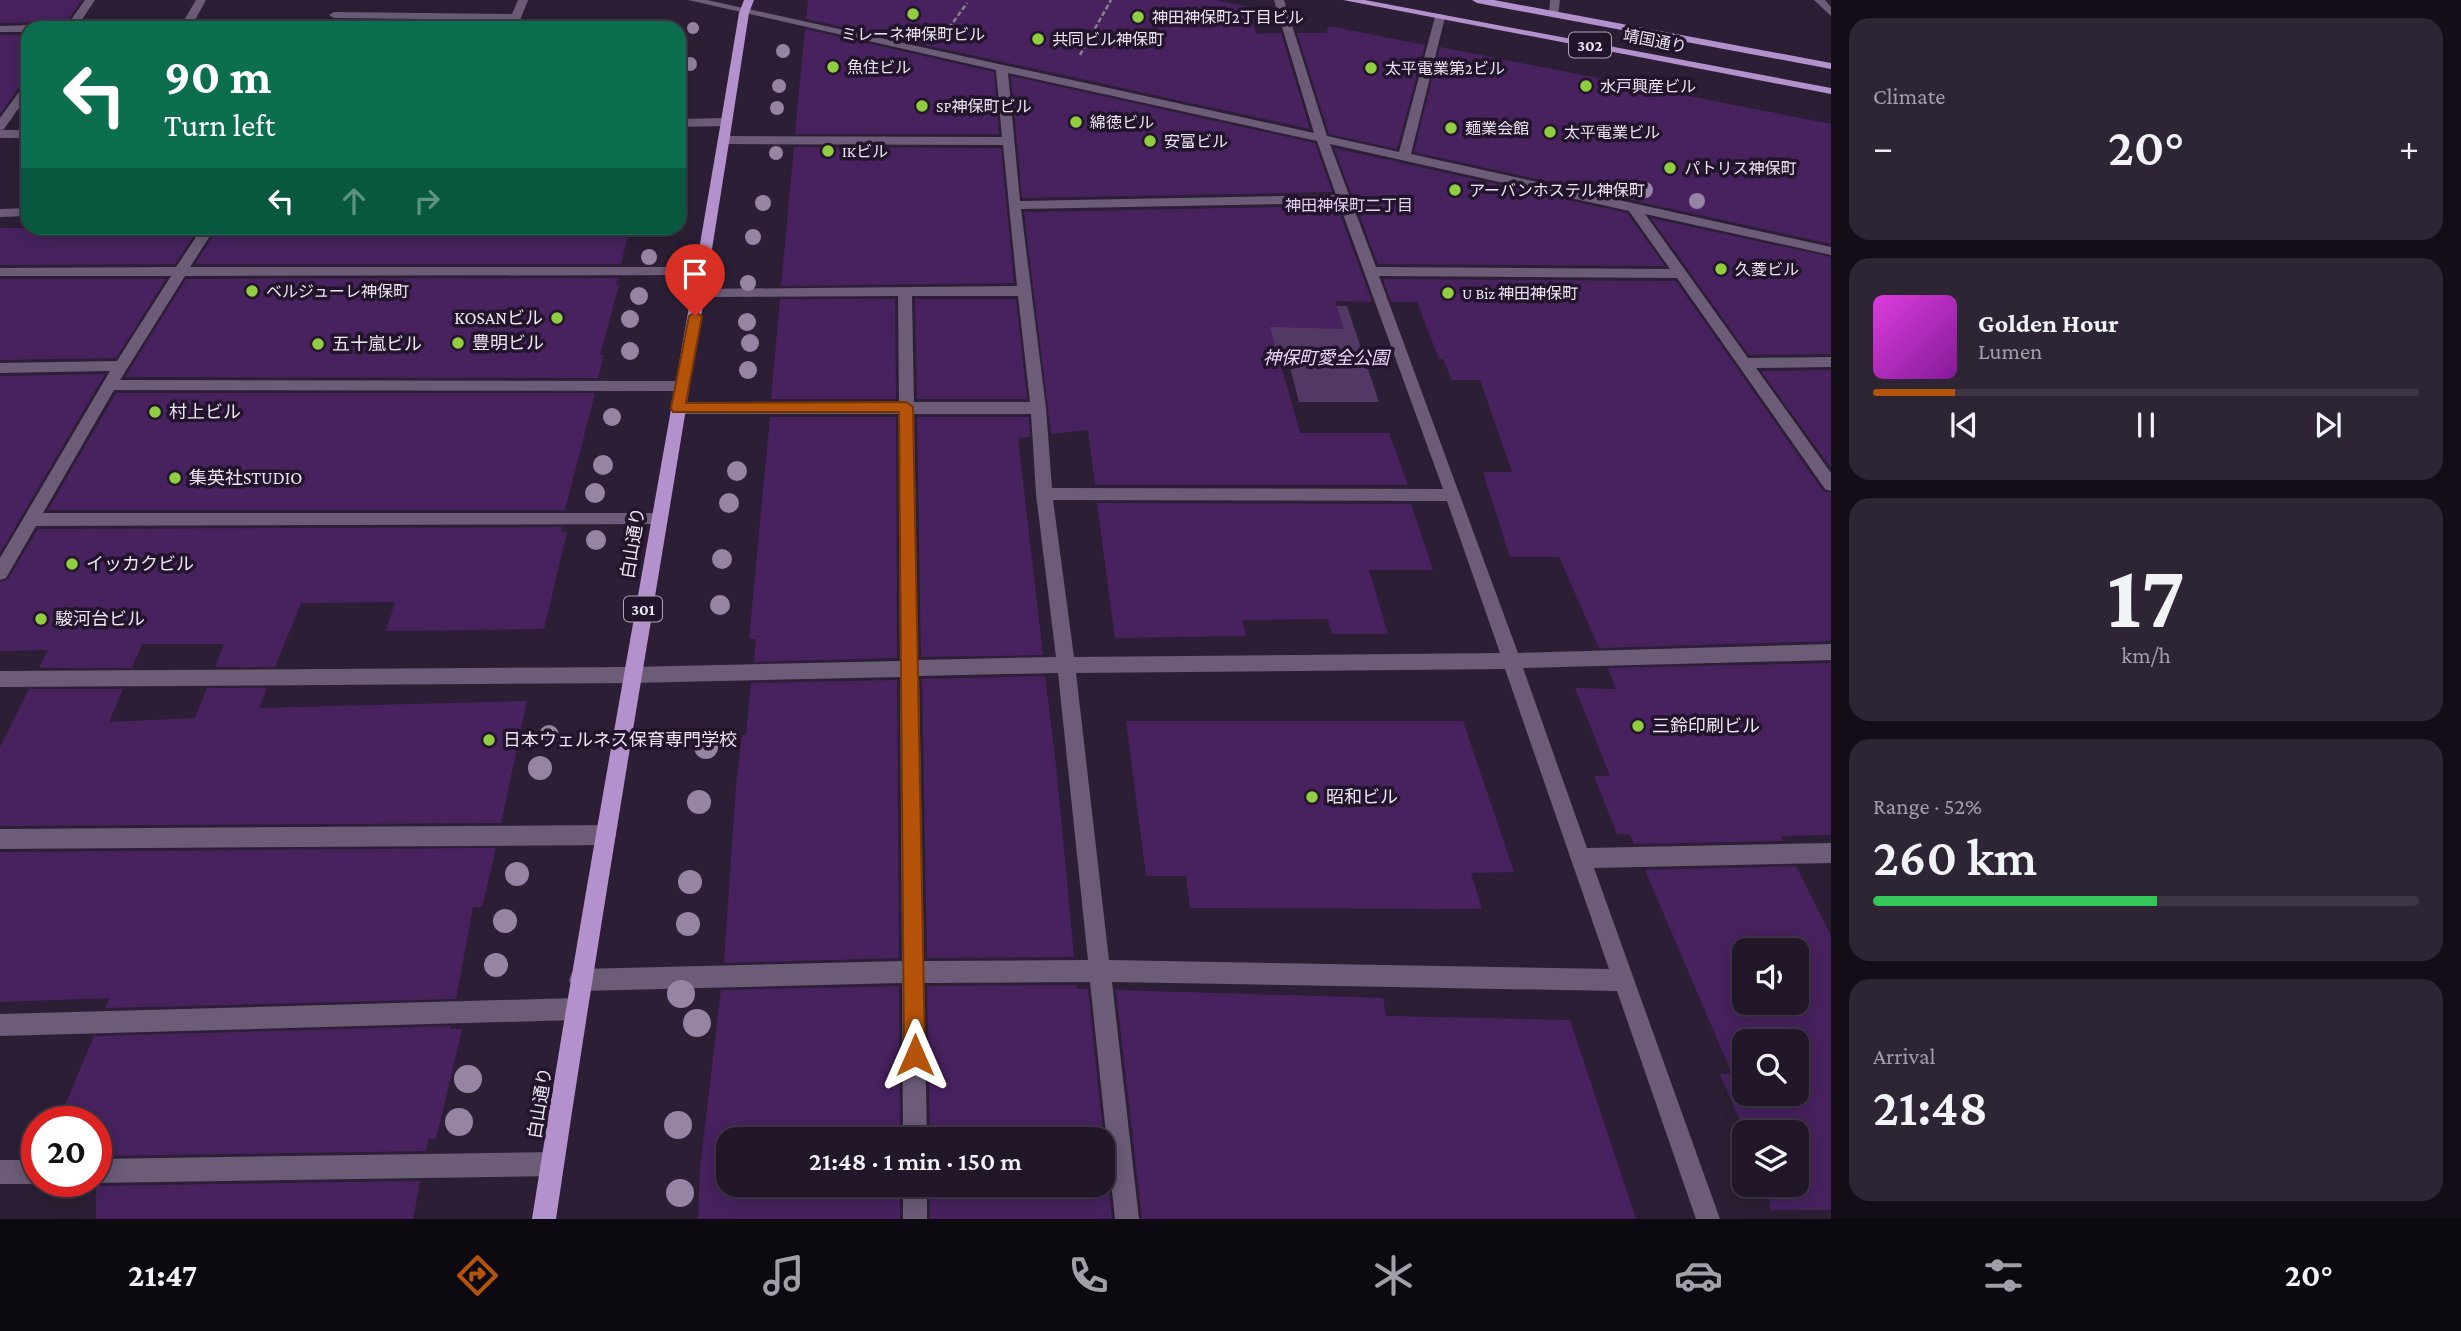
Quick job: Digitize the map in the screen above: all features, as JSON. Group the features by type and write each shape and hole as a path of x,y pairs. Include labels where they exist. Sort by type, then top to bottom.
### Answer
{"main road":[{"name":"靖国通り","path":"1348,0 1831,91"},
{"name":"靖国通り","path":"1476,0 1831,66"},
{"name":"白山通り","path":"544,1219 580,980 747,6"}],"street":[{"path":"76,21 90,0"},
{"path":"189,21 201,0"},
{"path":"331,21 343,0"},
{"path":"514,21 523,0"},
{"path":"694,0 747,6 1002,69 1831,251"},
{"path":"1279,0 1322,139 1452,495 1708,1219"},
{"path":"1555,0 1555,14"},
{"path":"1819,0 1831,13"},
{"path":"1404,157 1440,17"},
{"path":"0,29 21,28"},
{"path":"1002,69 1007,141 1038,408 1044,494 1066,665 1127,1219"},
{"path":"0,126 21,98"},
{"path":"686,123 726,122"},
{"path":"0,134 21,134"},
{"path":"723,140 1007,141"},
{"path":"1014,205 1345,199"},
{"path":"1633,207 1831,485"},
{"path":"0,212 21,212"},
{"path":"0,573 121,366 204,235"},
{"path":"0,272 703,271"},
{"path":"1371,271 1681,274"},
{"path":"700,292 1024,291"},
{"path":"905,292 912,668 915,1127"},
{"path":"1746,363 1831,362"},
{"path":"0,368 121,366"},
{"path":"111,385 682,386"},
{"path":"678,408 1038,408"},
{"path":"1044,494 1452,495"},
{"path":"31,520 658,519"},
{"path":"0,679 632,675 1066,665 1510,661 1831,652"},
{"path":"0,839 606,835"},
{"path":"1581,858 1831,853"},
{"path":"580,980 915,972 1099,971 1624,980"},
{"path":"0,1025 576,1009"},
{"path":"112,1171 552,1164"},
{"path":"0,1172 21,1171"},
{"path":"915,1197 915,1219"}],"path":[{"path":"1064,83 1111,0"}],"green space":[{"name":"神保町愛全公園","path":"1194,304 1347,306 1379,402 1299,402 1286,352 1203,351"}],"building":[{"path":"0,0 82,0 67,21 0,23"},
{"path":"808,0 1215,0 1249,7 1256,34 1281,33 1310,129 806,19"},
{"path":"1329,26 1425,45 1397,149 1329,134 1297,33 1326,33"},
{"path":"805,29 994,72 999,134 795,134"},
{"path":"0,35 21,35 21,84 0,114"},
{"path":"1440,47 1831,124 1831,244 1414,152"},
{"path":"1011,76 1315,143 1332,192 1022,198"},
{"path":"794,147 1001,148 1014,283 781,286"},
{"path":"1334,148 1627,213 1665,266 1378,264"},
{"path":"1337,206 1372,302 1335,301 1344,329 1270,327 1300,433 1389,433 1408,485 1095,485 1088,430 1051,434 1024,212"},
{"path":"1651,218 1831,257 1831,354 1749,355"},
{"path":"0,228 21,228 21,235 194,235 175,264 0,265"},
{"path":"214,235 628,235 621,264 195,264"},
{"path":"618,278 616,285 619,285 600,355 604,355 598,378 125,377 186,279"},
{"path":"0,279 166,279 116,358 0,360"},
{"path":"1383,279 1676,281 1823,491 1831,493 1831,641 1599,648 1559,557 1510,557 1483,472 1512,472 1480,380 1452,380 1443,359 1439,359 1417,302 1391,302"},
{"path":"780,299 895,299 896,399 771,399"},
{"path":"915,299 1016,299 1027,399 917,399"},
{"path":"1831,370 1831,468 1761,371"},
{"path":"105,374 0,553 0,376"},
{"path":"116,393 595,393 565,510 48,510"},
{"path":"770,417 896,417 897,658 754,662 756,639 749,639"},
{"path":"917,417 1029,417 1030,437 1018,438 1043,655 921,657"},
{"path":"1097,503 1411,504 1433,570 1369,570 1388,634 1332,634 1328,619 1242,620 1246,636 1115,638"},
{"path":"562,527 561,532 567,532 544,629 386,631 395,602 301,603 275,667 215,667 224,644 142,644 132,668 39,668 48,650 0,651 0,582 8,579 38,529"},
{"path":"1831,663 1831,835 1781,836 1783,841 1634,844 1630,834 1617,834 1594,776 1610,776 1575,688 1616,689 1608,668"},
{"path":"1045,676 1074,957 927,958 922,679"},
{"path":"897,680 899,958 724,963 736,786 742,735 746,735 751,683"},
{"path":"207,688 267,688 259,708 527,701 501,823 0,826 0,747 29,689 123,689 109,722 195,718"},
{"name":"昭和ビル","path":"1126,721 1463,721 1514,872 1471,873 1482,909 1190,908 1186,876 1146,876"},
{"path":"496,848 482,907 473,907 456,999 105,1008 110,998 0,1002 0,852"},
{"path":"1796,866 1831,936 1831,1210 1770,1210 1770,1197 1809,1197 1809,1120 1739,1120 1734,1106 1809,1106 1809,1029 1732,1029 1732,1074 1645,870"},
{"path":"1076,985 1077,989 1088,989 1102,1127 930,1127 927,986"},
{"path":"899,986 900,1127 716,1127 716,1197 900,1197 900,1219 698,1219 700,1169 721,990"},
{"path":"1116,990 1383,998 1386,1016 1570,1020 1636,1219 1142,1219"},
{"path":"451,1026 450,1029 462,1029 436,1139 429,1138 426,1151 112,1156 112,1106 65,1106 94,1036"},
{"path":"1720,1074 1732,1074 1732,1102"},
{"path":"420,1181 413,1219 96,1219 96,1197 112,1197 112,1186"},
{"path":"930,1197 1110,1197 1112,1219 930,1219"}],"place":[{"name":"ミレーネ神保町ビル","path":"913,14"},
{"name":"神田神保町2丁目ビル","path":"1138,17"},
{"name":"共同ビル神保町","path":"1038,39"},
{"name":"魚住ビル","path":"833,67"},
{"name":"太平電業第2ビル","path":"1371,68"},
{"name":"水戸興産ビル","path":"1586,86"},
{"name":"SP神保町ビル","path":"922,106"},
{"name":"綿徳ビル","path":"1076,122"},
{"name":"麺業会館","path":"1451,128"},
{"name":"太平電業ビル","path":"1550,132"},
{"name":"安富ビル","path":"1150,141"},
{"name":"IKビル","path":"828,151"},
{"name":"パトリス神保町","path":"1670,168"},
{"name":"アーバンホステル神保町","path":"1455,190"},
{"name":"久菱ビル","path":"1721,269"},
{"name":"ベルジューレ神保町","path":"252,291"},
{"name":"U Biz 神田神保町","path":"1448,293"},
{"name":"KOSANビル","path":"557,318"},
{"name":"豊明ビル","path":"458,343"},
{"name":"五十嵐ビル","path":"318,344"},
{"name":"村上ビル","path":"155,412"},
{"name":"集英社STUDIO","path":"175,478"},
{"name":"イッカクビル","path":"72,564"},
{"name":"駿河台ビル","path":"41,619"},
{"name":"三鈴印刷ビル","path":"1638,726"},
{"name":"日本ウェルネス保育専門学校","path":"489,740"},
{"name":"昭和ビル","path":"1312,797"}],"district":[{"name":"神田神保町二丁目","path":"1349,205"}],"route":[{"path":"695,316 678,408 906,407 912,668 915,1055"}]}
